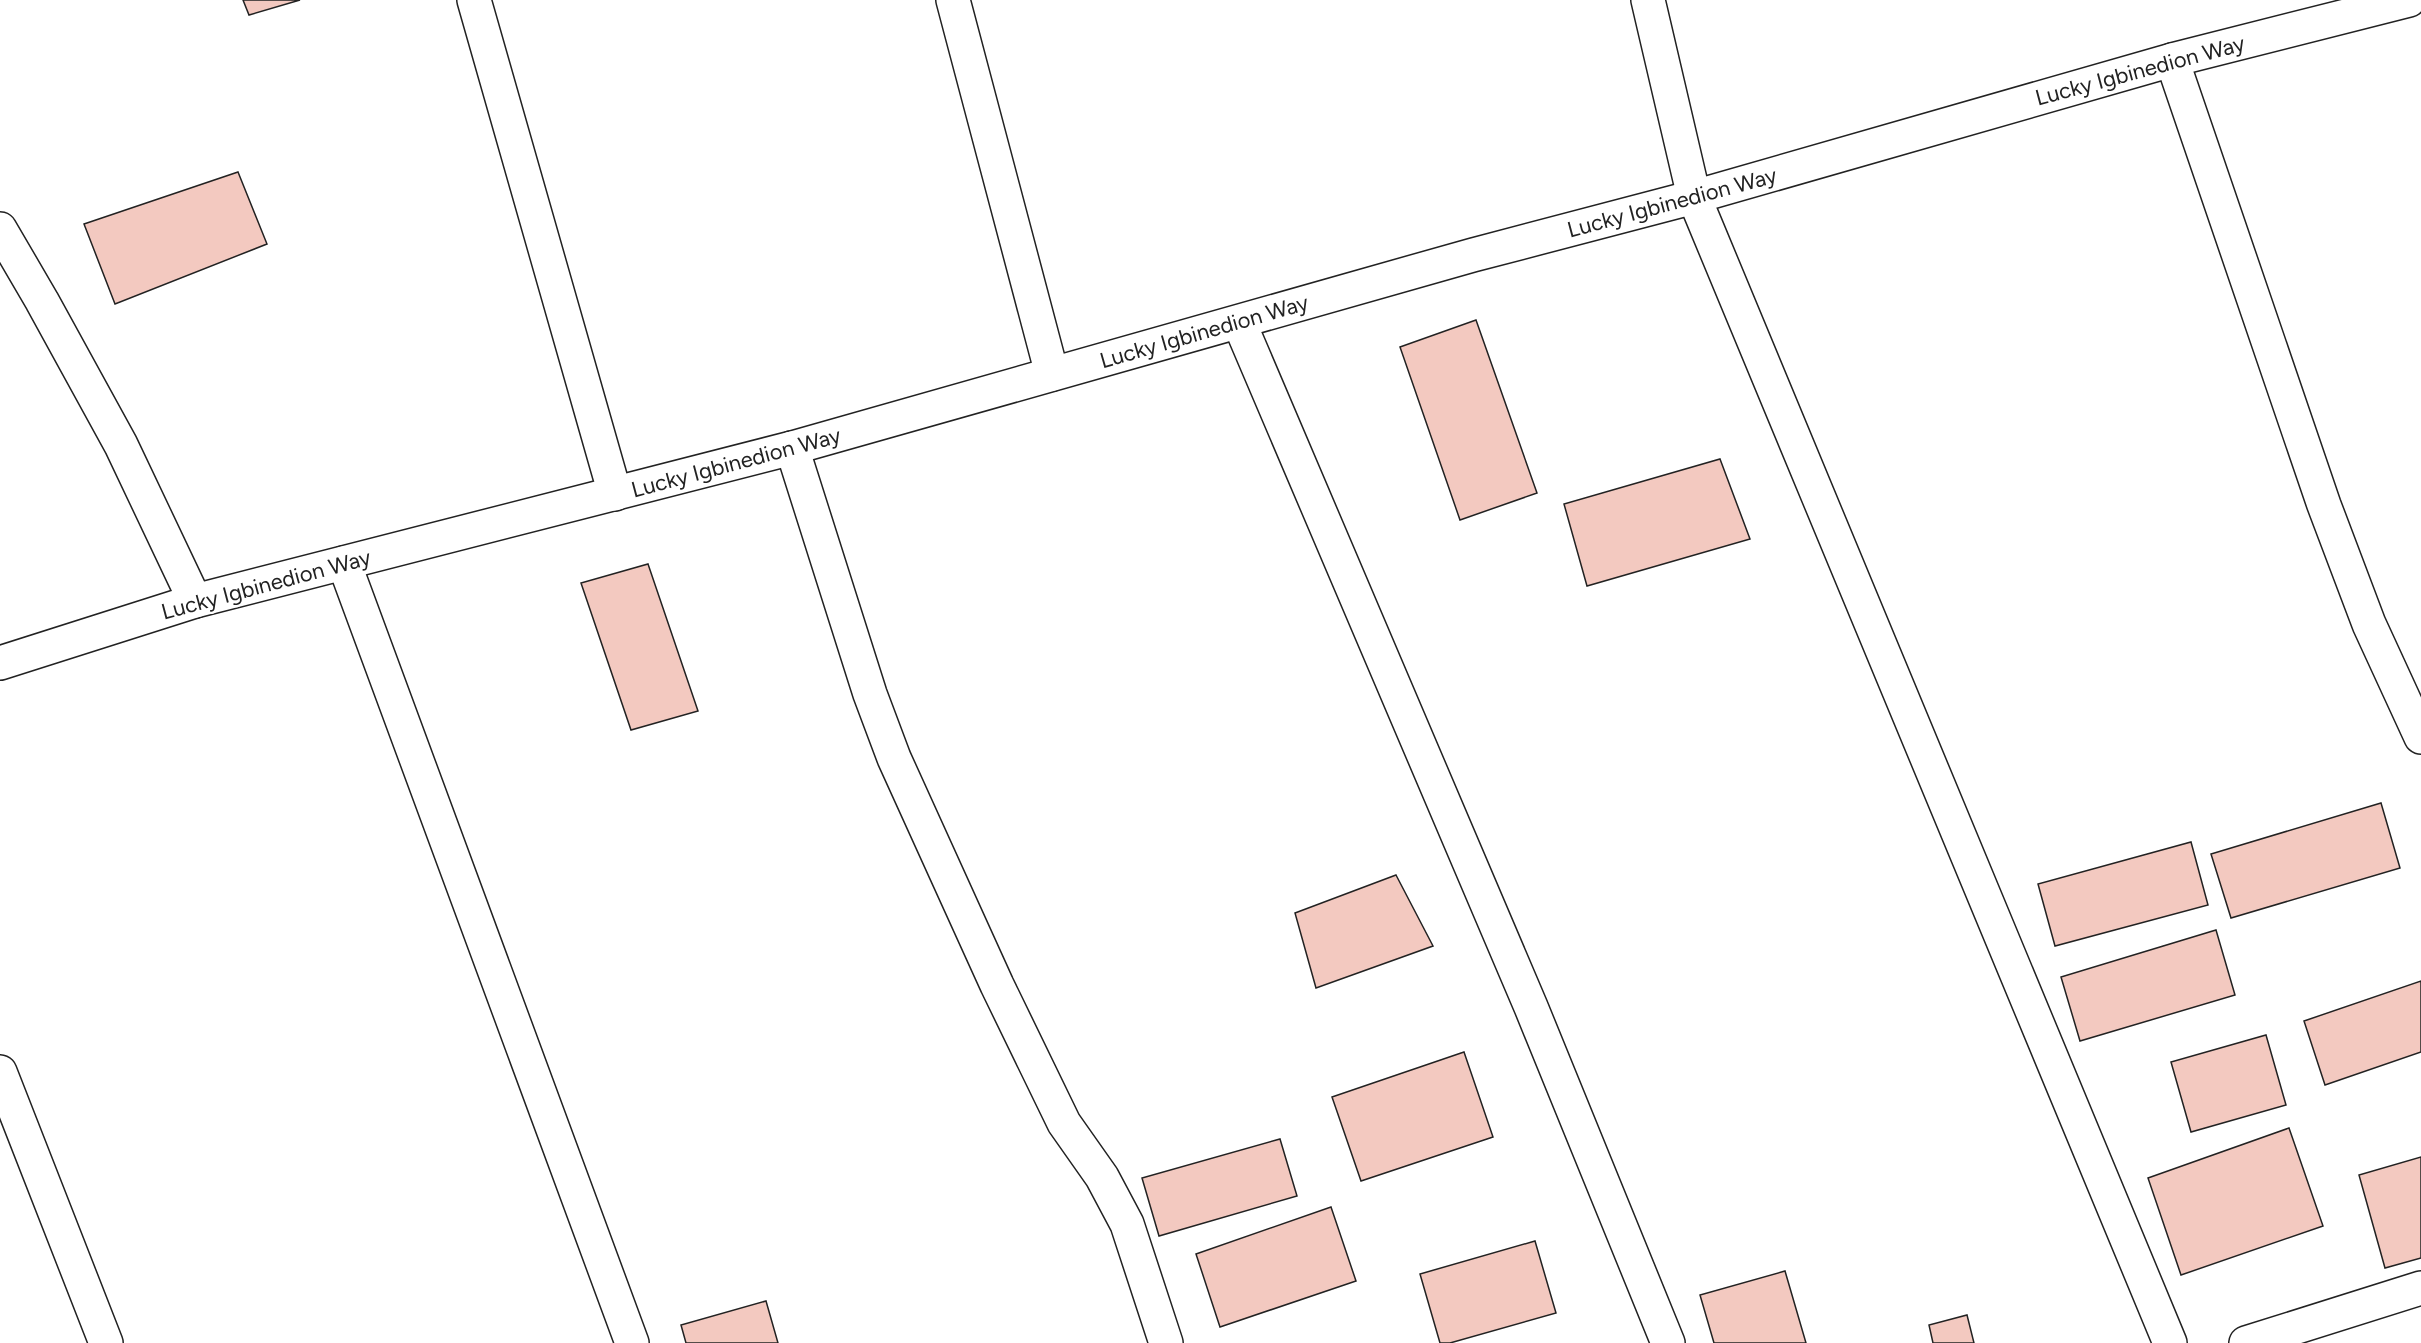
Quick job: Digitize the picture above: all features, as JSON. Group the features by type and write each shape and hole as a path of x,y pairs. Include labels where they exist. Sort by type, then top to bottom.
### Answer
{"street":[{"path":"474,0 615,494"},
{"path":"953,0 1052,374"},
{"path":"1648,0 1694,197 2170,1343"},
{"name":"Lucky Igbinedion Way","path":"0,663 195,601 792,448 1473,255 1694,197 2172,60 2409,0"},
{"path":"2172,60 2324,506 2370,624 2421,737"},
{"path":"0,229 121,445 195,601"},
{"path":"1239,322 1536,1017 1668,1343"},
{"path":"792,448 870,694 894,758 997,985 1064,1123 1102,1177 1127,1224 1166,1343"},
{"path":"344,563 632,1343"},
{"path":"0,1072 106,1343"},
{"path":"2246,1343 2421,1288"}],"building":[{"path":"243,0 300,0 249,15"},
{"path":"238,172 267,244 115,304 84,224"},
{"path":"1476,320 1537,493 1460,520 1400,347"},
{"path":"1720,459 1750,539 1587,586 1564,504"},
{"path":"648,564 698,711 631,730 581,583"},
{"path":"2381,803 2400,868 2231,918 2211,854"},
{"path":"2191,842 2208,905 2055,946 2038,884"},
{"path":"1396,875 1433,946 1316,988 1295,913"},
{"path":"2216,930 2235,995 2080,1041 2061,977"},
{"path":"2421,981 2421,1052 2325,1085 2304,1021"},
{"path":"2266,1035 2286,1105 2191,1132 2171,1062"},
{"path":"1464,1052 1493,1137 1361,1181 1332,1097"},
{"path":"2289,1128 2323,1226 2181,1275 2148,1178"},
{"path":"1280,1139 1297,1196 1159,1236 1142,1178"},
{"path":"2421,1157 2421,1258 2385,1268 2359,1175"},
{"path":"1331,1207 1356,1281 1220,1327 1196,1254"},
{"path":"1535,1241 1556,1313 1450,1343 1440,1343 1420,1274"},
{"path":"1785,1271 1806,1343 1714,1343 1700,1295"},
{"path":"766,1301 778,1343 686,1343 681,1325"},
{"path":"1967,1315 1974,1343 1933,1343 1929,1325"}]}
